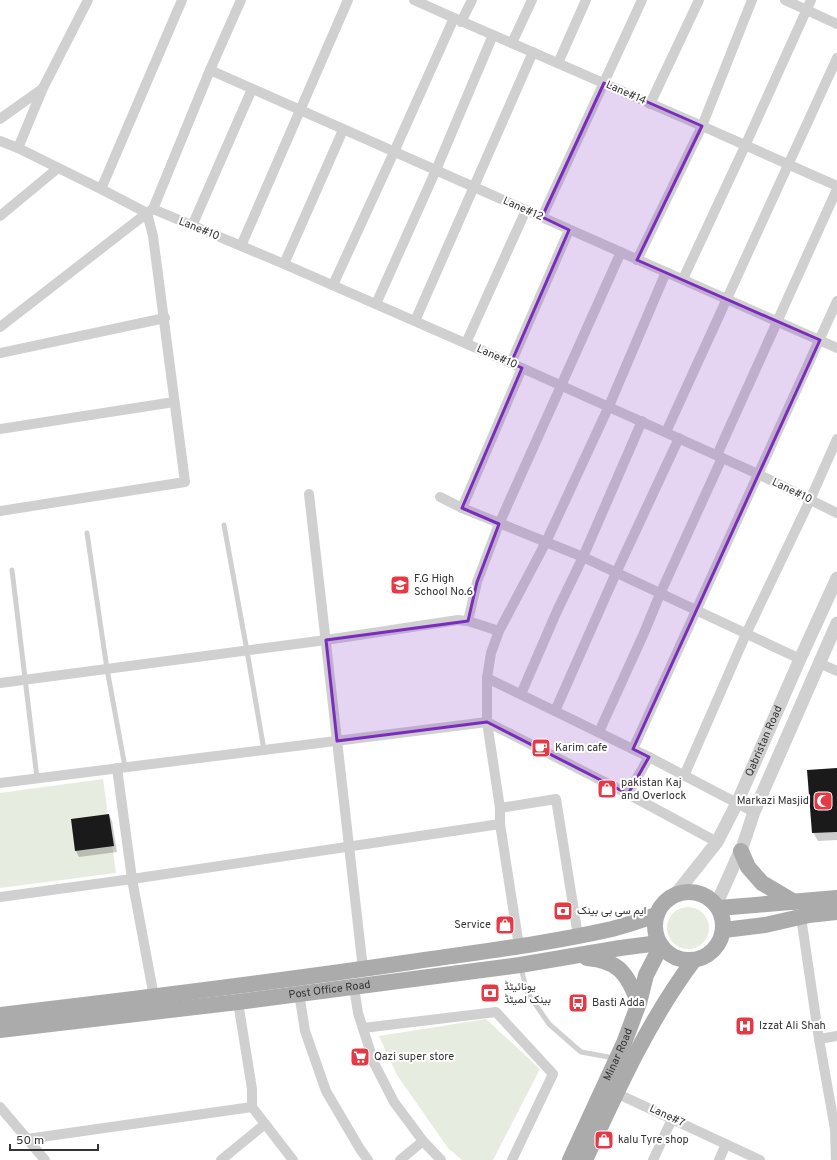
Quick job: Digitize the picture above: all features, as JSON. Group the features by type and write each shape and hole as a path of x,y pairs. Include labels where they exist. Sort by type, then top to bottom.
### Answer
{"main road":[{"path":"741,851 748,867 762,883 794,902"},
{"path":"690,892 705,896 717,907 723,920 724,930 722,939 711,953 694,960 686,961 670,955 660,945 656,937 656,915 664,903 675,895 690,892"},
{"path":"717,907 837,898"},
{"path":"724,930 765,925 801,917 837,912"},
{"name":"Post Office Road","path":"0,1030 163,1001 578,936 614,928 656,915"},
{"name":"Post Office Road","path":"0,1015 163,1001 238,1002 520,965 620,948 660,945"},
{"name":"Minar Road","path":"585,1160 616,1093 631,1047 639,1002 646,975 660,945"},
{"path":"570,957 591,958 607,962 619,968 628,978 639,1002"},
{"name":"Minar Road","path":"570,1160 617,1059 631,1047 694,960"}],"street":[{"path":"18,148 43,88 88,0"},
{"path":"101,188 182,0"},
{"path":"0,326 150,211 241,0"},
{"path":"241,246 348,0"},
{"name":"Lane#14","path":"414,0 702,126 837,188"},
{"path":"333,285 394,152 458,20 472,0"},
{"path":"512,43 532,0"},
{"path":"558,63 586,0"},
{"path":"542,218 642,0"},
{"path":"650,104 699,0"},
{"path":"637,260 702,126 752,0"},
{"path":"785,0 837,24"},
{"path":"683,279 811,0"},
{"path":"376,304 436,170 493,35"},
{"path":"415,321 533,52"},
{"path":"666,432 837,58"},
{"name":"Lane#12","path":"210,70 837,348"},
{"path":"0,119 43,88"},
{"path":"192,226 252,89"},
{"path":"284,264 343,130"},
{"name":"Lane#10","path":"0,141 18,148 150,211 192,226 284,264 609,406 758,474 837,513"},
{"path":"0,216 58,168"},
{"path":"599,732 720,457 777,321 837,188"},
{"path":"466,343 526,210"},
{"path":"0,511 185,482 150,211"},
{"path":"511,363 569,230"},
{"path":"468,621 477,582 499,524 621,252"},
{"path":"519,946 500,824 500,808 487,722 487,678 491,653 499,631 546,542 609,406 666,272"},
{"path":"633,749 837,302"},
{"path":"0,353 164,318"},
{"path":"462,508 522,368"},
{"path":"0,429 174,402"},
{"path":"521,694 642,421"},
{"path":"554,711 679,438"},
{"path":"684,776 746,634 810,500 837,439"},
{"path":"309,494 363,969"},
{"path":"440,496 462,508 499,524 583,557 800,659"},
{"name":"Qabristan Road","path":"675,895 717,842 837,578"},
{"path":"0,683 247,651 458,620 468,621 499,631"},
{"name":"Qabristan Road","path":"717,907 741,851 754,812 837,623"},
{"path":"819,663 837,671"},
{"path":"487,678 649,757 754,812"},
{"path":"0,783 487,722 628,794 717,842"},
{"path":"628,794 649,757"},
{"path":"121,768 132,879 163,1001"},
{"path":"500,808 556,799 578,936"},
{"path":"0,897 349,848 500,824"},
{"path":"801,917 819,1039 836,1129 836,1160"},
{"path":"354,986 358,1013 374,1063 394,1102 423,1142 441,1160"},
{"path":"299,993 305,1031 326,1091 368,1160"},
{"path":"238,1002 252,1089 252,1107 292,1160"},
{"path":"363,1028 496,1012 553,1074 512,1160"},
{"path":"819,1039 837,1036"},
{"name":"Lane#7","path":"616,1093 760,1160"},
{"path":"0,1107 45,1160"},
{"path":"27,1139 252,1107"},
{"path":"653,1160 672,1119"},
{"path":"221,1160 265,1124"},
{"path":"400,1160 423,1142"},
{"path":"719,1160 726,1144"}],"lane":[{"path":"224,525 264,750"},
{"path":"87,534 121,768"},
{"path":"12,570 37,778"},
{"path":"520,965 527,992 550,1024 581,1052 617,1059"}],"highlighted area":[{"path":"604,83 702,126 637,260 820,340 633,749 649,757 628,794 487,722 337,741 326,640 468,621 477,582 499,524 462,508 522,368 511,363 569,230 542,217"}],"shaded area":[{"path":"103,779 116,873 0,888 0,793"},
{"path":"684,907 692,907 700,910 706,916 709,928 706,940 700,946 692,949 684,949 676,946 670,940 667,932 667,924 670,916 676,910"},
{"path":"486,1019 540,1069 493,1160 462,1160 448,1148 397,1075 379,1036"}],"building":[{"name":"Markazi Masjid","path":"837,768 837,832 812,833 807,770"},
{"path":"109,814 114,846 75,851 71,819"}],"place":[{"name":"F.G High School No.6","path":"400,585"},
{"name":"Karim cafe","path":"541,748"},
{"name":"pakistan Kaj and Overlock","path":"607,789"},
{"name":"Markazi Masjid","path":"823,801"},
{"name":"ایم سی بی بینک","path":"563,911"},
{"name":"Service","path":"505,925"},
{"name":"یونائیٹڈ بینک لمیٹڈ","path":"490,993"},
{"name":"Basti Adda","path":"578,1003"},
{"name":"Izzat Ali Shah","path":"745,1026"},
{"name":"Qazi super store","path":"360,1057"},
{"name":"kalu Tyre shop","path":"604,1140"}]}
